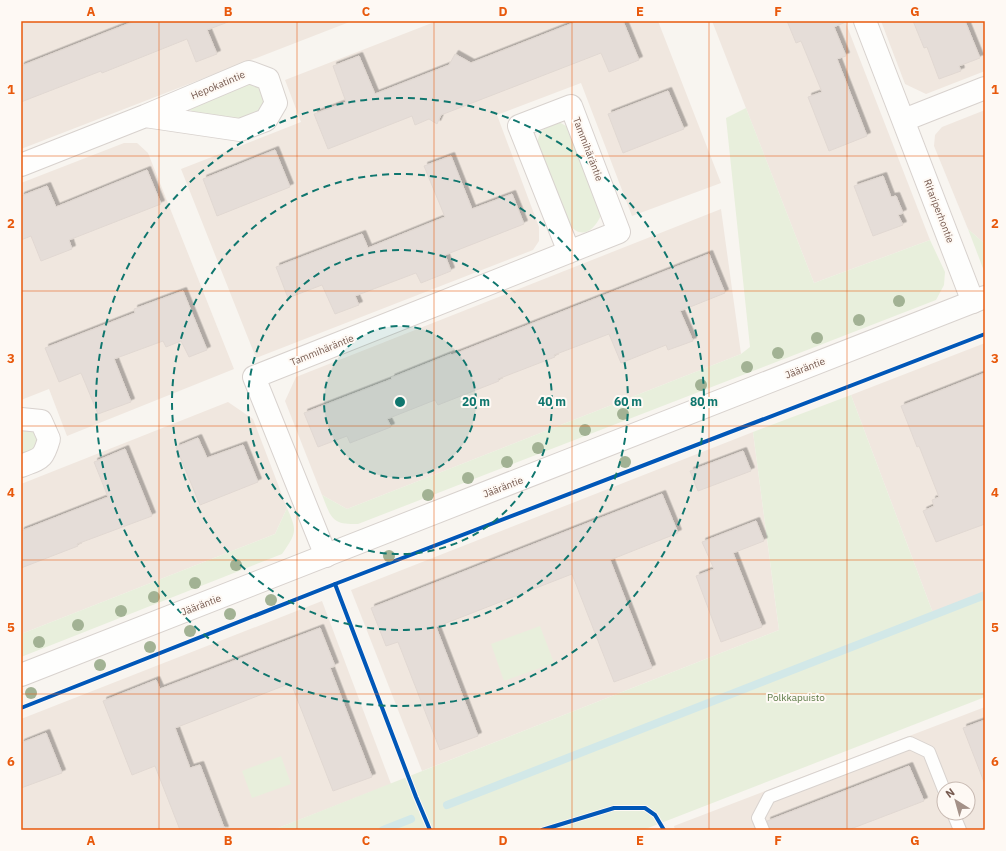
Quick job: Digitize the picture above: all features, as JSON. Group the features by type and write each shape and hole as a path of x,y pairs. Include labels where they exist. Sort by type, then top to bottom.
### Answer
{"street":[{"name":"Ritariperhontie","path":"865,21 904,120 979,300"},
{"name":"Hepokatintie","path":"21,165 145,116 248,72 268,79 276,103 266,120 240,130 145,116"},
{"path":"904,120 985,88"},
{"name":"Tammihäräntie","path":"326,556 254,377 569,252 619,232 572,106 519,126 569,252"},
{"name":"Jääräntie","path":"21,676 979,300"},
{"path":"21,419 41,421 49,439 45,454 39,459 21,466"}],"lane":[{"path":"763,830 758,818 769,797 910,743 929,752 940,781"}],"shaded area":[{"path":"21,21 352,21 21,149"},
{"path":"437,21 658,21 721,183 632,216 581,83 497,115 539,227 539,241 533,250 256,358 181,169 301,122 285,80"},
{"path":"712,21 845,21 930,240 814,283"},
{"path":"881,21 985,21 985,71 926,94 905,84"},
{"path":"985,110 985,244 968,229 934,146 935,135 942,127"},
{"path":"124,143 137,143 148,153 234,369 67,436 49,389 21,400 21,183"},
{"path":"721,209 741,354 347,509 322,495 285,401 296,377"},
{"path":"985,343 985,593 933,613 851,395"},
{"path":"228,402 253,419 287,508 275,534 21,634 21,484"},
{"path":"753,432 779,630 422,771 351,590"},
{"path":"322,601 391,784 273,830 21,830 21,719"},
{"path":"985,707 985,830 675,830 674,826"}],"green space":[{"path":"252,84 261,89 265,98 264,107 255,115 243,120 207,118 190,110 192,105 239,85"},
{"path":"746,108 814,283 930,240 945,272 944,285 936,300 358,524 342,523 333,518 322,495 347,509 741,354 750,347 726,118"},
{"path":"559,122 566,126 572,133 602,213 599,220 587,232 582,233 577,231 565,220 537,144 538,139 544,129"},
{"path":"968,229 985,244 985,271 984,271"},
{"name":"Polkkapuisto","path":"851,395 933,613 985,594 985,697 643,830 273,830 779,630 753,432"},
{"path":"21,428 36,432 38,437 33,450 21,460"},
{"path":"287,508 293,522 294,532 293,537 282,554 21,657 21,634 275,534"},
{"path":"540,626 554,663 504,681 491,644"},
{"path":"281,756 291,784 252,798 242,771"}],"building":[{"path":"135,21 228,22 207,30 217,54 196,62 187,39 102,73 101,71 21,102 21,66"},
{"path":"578,21 623,21 639,60 609,72 601,53 441,115 437,124 429,119 415,125 412,116 328,149 314,114 346,102 333,66 359,56 375,94 449,65 455,54 471,63"},
{"path":"787,21 848,21 834,27 846,56 837,59 867,136 829,151 808,97 822,92 801,41 796,43"},
{"path":"913,21 965,21 980,58 959,66 961,71 939,79 927,47 924,48"},
{"path":"668,91 684,129 623,153 608,114"},
{"path":"275,150 290,187 217,216 203,179"},
{"path":"451,156 472,209 512,194 524,224 445,255 451,271 421,283 416,273 355,296 359,305 335,314 322,285 288,298 276,267 362,234 368,248 445,217 424,166"},
{"path":"147,170 161,204 69,240 72,249 41,261 31,236 21,240 21,196 47,186 56,207"},
{"path":"883,176 891,197 896,196 903,213 898,215 903,225 873,236 854,186"},
{"path":"709,254 725,293 680,311 693,341 668,350 666,345 621,363 609,334 554,355 555,357 498,379 499,381 438,405 435,400 387,419 391,427 350,443 347,436 318,447 304,413"},
{"path":"183,291 207,350 189,357 181,341 166,347 163,341 114,359 131,402 98,414 81,373 59,382 45,348 135,313 134,309"},
{"path":"985,373 985,524 936,542 923,511 934,506 932,500 939,497 901,406"},
{"path":"198,438 207,458 243,445 258,482 200,505 176,447"},
{"path":"125,449 152,516 77,544 78,546 21,568 21,531 108,497 94,462"},
{"path":"743,451 751,471 698,491 690,471"},
{"path":"662,494 678,533 610,560 652,668 614,682 572,574 436,627 478,736 440,750 398,642 386,646 371,608"},
{"path":"756,521 764,541 733,553 762,627 721,642 696,576 714,569 702,542"},
{"path":"320,628 335,666 330,668 372,777 333,791 291,683 175,728 190,768 200,765 225,830 180,830 155,766 132,775 103,701 156,680 160,689"},
{"path":"985,720 985,781 984,782 963,728"},
{"path":"46,733 62,773 21,788 21,743"},
{"path":"909,766 924,801 848,830 770,830 767,821"}],"waterway":[{"path":"447,805 985,595"},
{"path":"383,830 411,819"}],"cycle path":[{"path":"21,708 335,584 985,334"},
{"path":"335,584 430,830"},
{"path":"542,830 614,808 645,808 655,815 664,830"}]}
